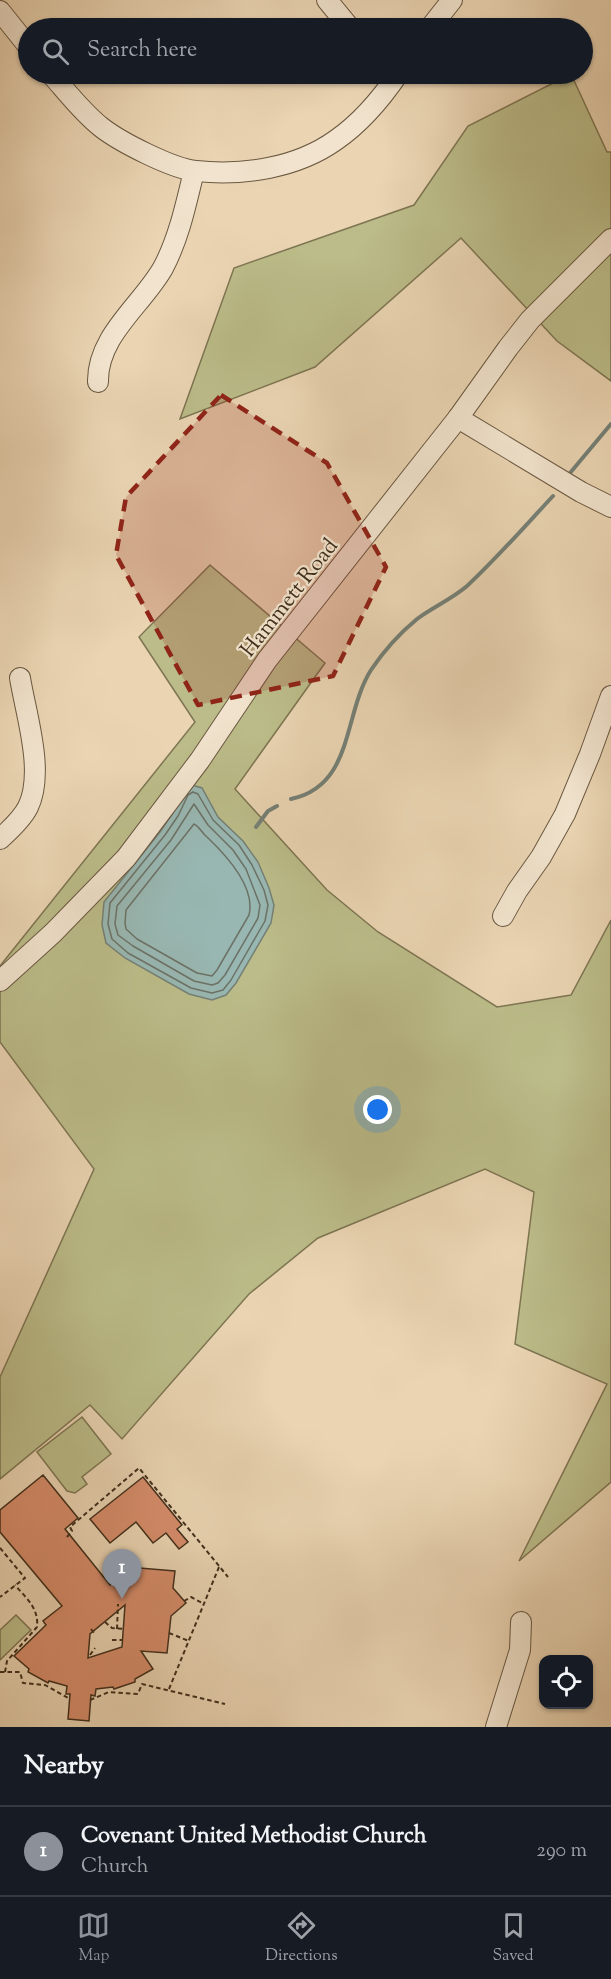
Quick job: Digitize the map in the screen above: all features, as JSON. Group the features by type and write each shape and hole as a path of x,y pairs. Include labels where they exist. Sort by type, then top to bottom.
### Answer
{"street":[{"path":"327,0 342,18"},
{"path":"438,18 452,0"},
{"path":"0,11 18,34"},
{"path":"60,84 82,109 126,143 156,158 194,171 260,170 310,155 336,141 357,124 376,104 388,84"},
{"path":"98,382 99,363 109,342 154,282 171,251 194,171"},
{"name":"Hammett Road","path":"0,981 53,933 126,858 200,760 267,660 458,418 530,320 611,239"},
{"path":"458,418 581,492 611,507"},
{"path":"0,839 27,808 34,787 34,760 20,678"},
{"path":"504,916 565,814 584,771 611,696"},
{"path":"496,1727 520,1650 521,1622"}],"path":[{"path":"67,1538 72,1531 70,1527 139,1468 228,1577"},
{"path":"0,1548 25,1578 0,1597"},
{"path":"169,1689 220,1566"},
{"path":"5,1672 7,1661 37,1627 38,1621 35,1608 15,1585"},
{"path":"184,1601 191,1597 204,1604"},
{"path":"117,1629 118,1604"},
{"path":"105,1622 112,1628 124,1629"},
{"path":"108,1633 112,1628"},
{"path":"91,1629 95,1634"},
{"path":"169,1633 189,1641"},
{"path":"112,1640 123,1640"},
{"path":"90,1655 95,1648"},
{"path":"0,1672 21,1672 23,1683 45,1685 70,1699"},
{"path":"90,1700 109,1692 138,1694 142,1684 225,1704"}],"highlighted area":[{"path":"221,395 327,463 386,567 333,676 198,705 116,555 126,497"}],"green space":[{"path":"551,84 576,84 607,152 611,152 611,381 557,341 461,238 315,367 180,419 234,268 414,205 468,126"},
{"path":"210,565 325,663 235,789 327,890 378,932 497,1007 571,995 611,920 611,1482 519,1561 607,1384 515,1344 534,1192 485,1169 318,1238 249,1294 122,1439 90,1405 0,1479 0,1377 94,1169 0,1042 0,966 195,722 139,637"},
{"path":"82,1417 111,1454 82,1477 87,1484 75,1493 67,1491 37,1452"},
{"path":"16,1615 31,1630 0,1660 0,1630"}],"water":[{"path":"192,785 202,788 218,817 243,841 258,862 274,905 271,923 236,983 226,995 212,1000 189,994 125,958 106,943 102,925 104,902 160,832 173,813 183,791"}],"building":[{"path":"43,1475 78,1518 65,1529 110,1585 129,1571 128,1567 175,1571 173,1588 186,1603 171,1616 167,1653 141,1651 153,1669 135,1679 135,1682 114,1689 113,1687 96,1689 95,1696 91,1695 89,1721 68,1719 70,1694 66,1694 67,1686 49,1681 48,1683 28,1672 29,1669 14,1656 46,1625 43,1621 62,1606 0,1532 0,1510","holes":["125,1605 122,1647 88,1658 90,1634"]},
{"path":"143,1477 182,1525 177,1529 188,1542 179,1549 166,1533 153,1543 136,1522 110,1543 90,1519"}],"waterway":[{"path":"570,473 611,424"},
{"path":"291,799 311,792 326,780 337,764 362,688 371,670 386,650 417,619 467,586 553,496"},
{"path":"256,827 268,811 277,806"}],"place":[{"name":"Covenant United Methodist Church","path":"122,1599"}]}
